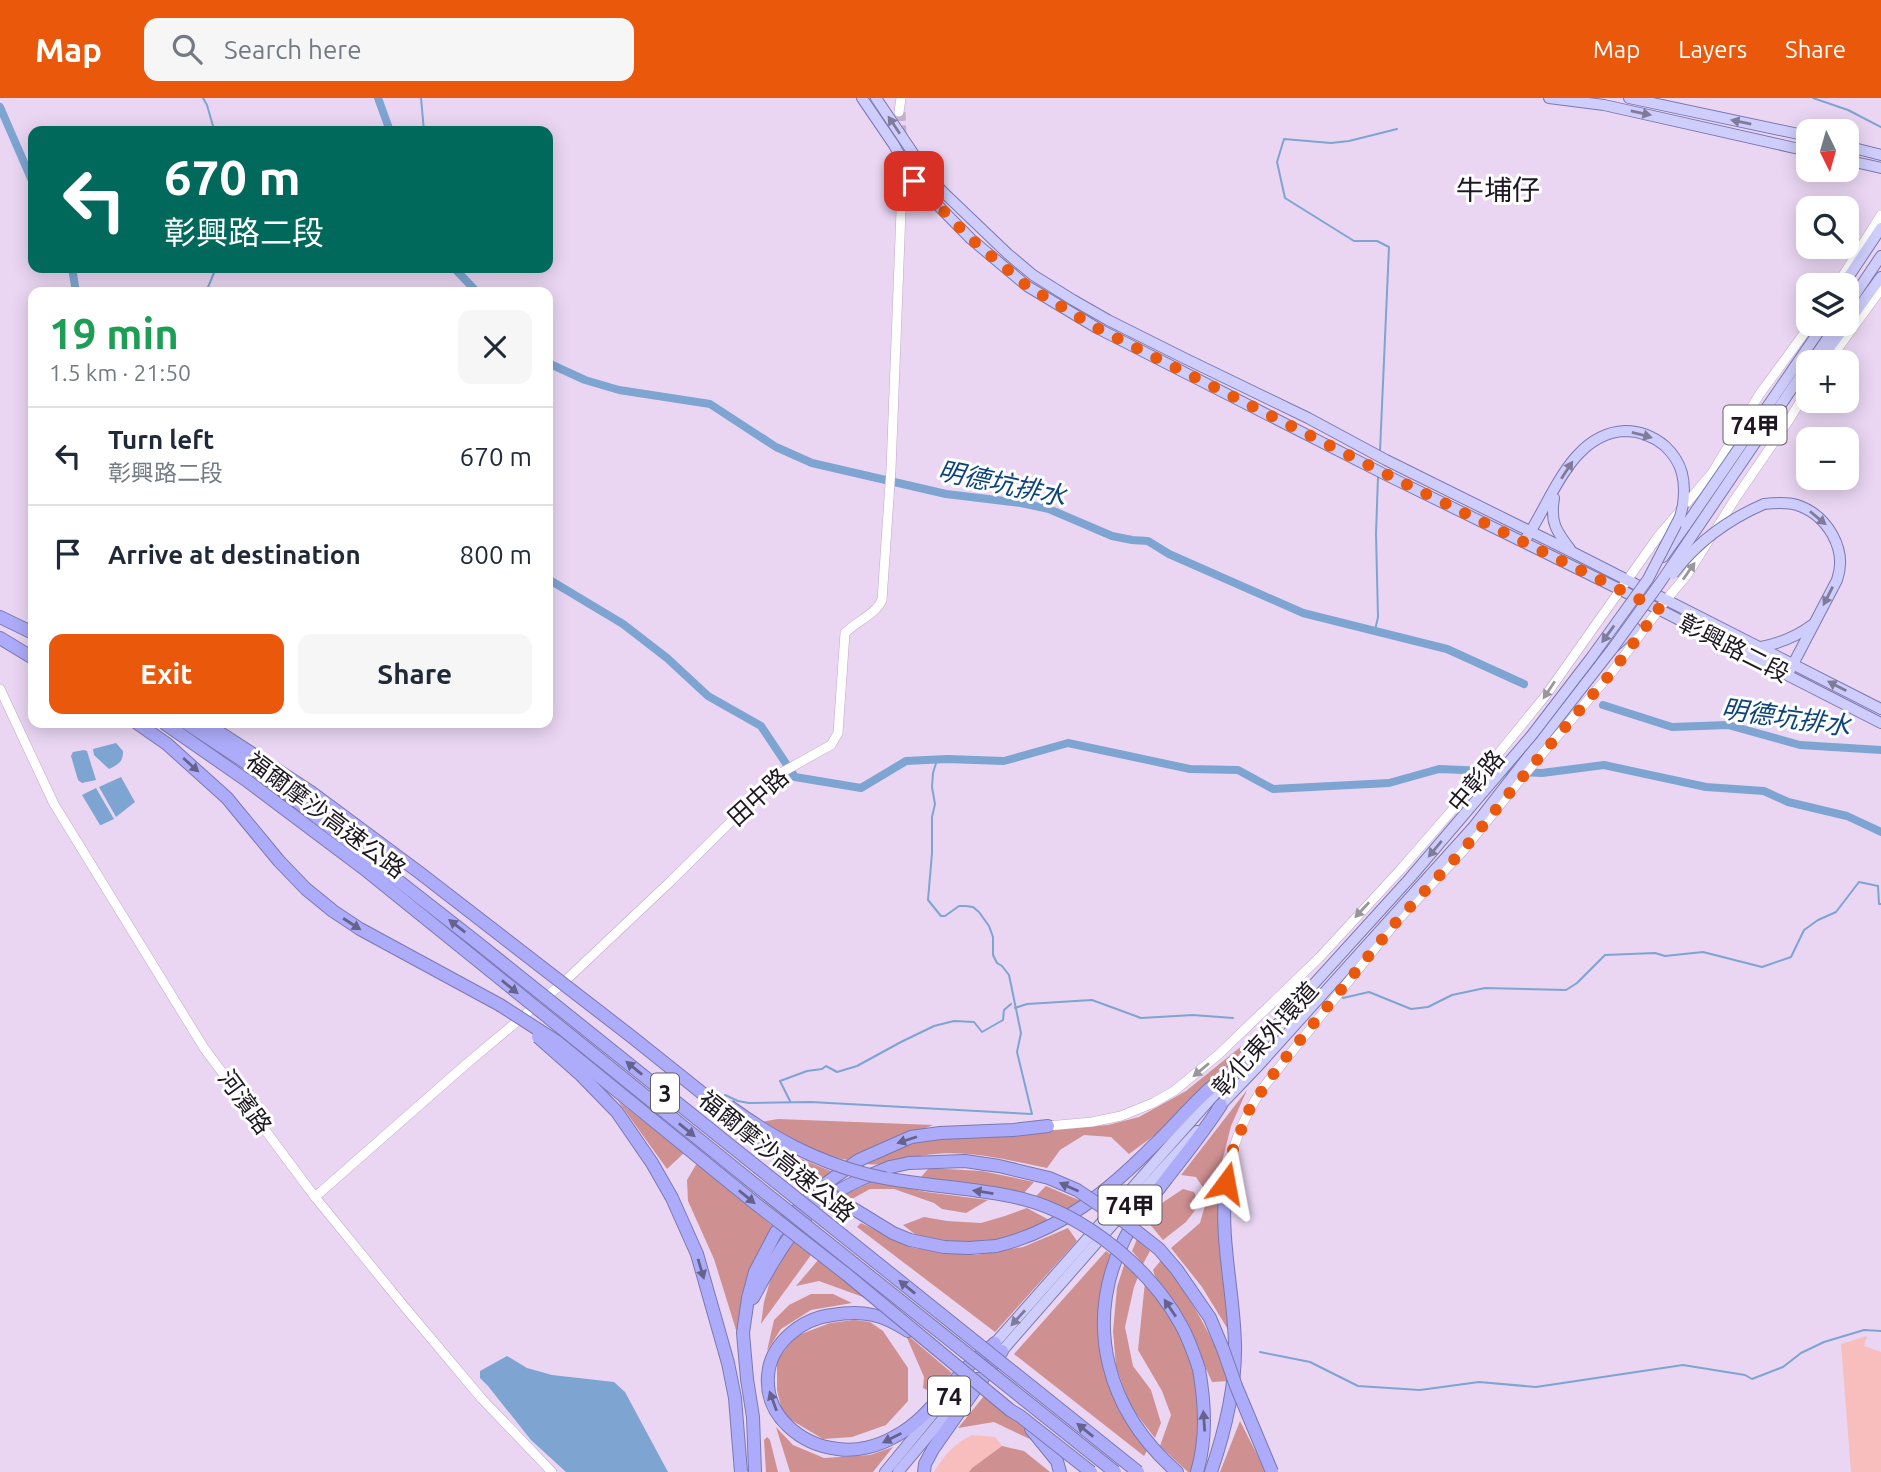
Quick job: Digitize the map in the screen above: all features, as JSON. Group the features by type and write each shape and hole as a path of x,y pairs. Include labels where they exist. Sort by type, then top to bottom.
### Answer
{"highway":[{"path":"0,617 28,631"},
{"path":"0,632 28,646"},
{"path":"0,638 28,655"},
{"path":"144,728 167,744 227,797 279,861 306,889 333,911 360,929 500,1005 556,1041 1010,1410 1034,1431 1047,1447 1057,1461 1060,1472"},
{"name":"福爾摩沙高速公路","path":"170,728 246,780 368,871 748,1180 1115,1472"},
{"name":"福爾摩沙高速公路","path":"194,728 254,768 474,940 1138,1472"},
{"path":"213,728 349,820 826,1192 893,1233 910,1240 944,1247 996,1246 1017,1241 1054,1226 1118,1179 1205,1093 1241,1065"},
{"path":"500,1005 572,1067 617,1112 672,1198 697,1254 728,1363 735,1398 741,1472"},
{"path":"692,1085 723,1102 765,1132 837,1166 868,1174 1024,1199 1051,1208 1102,1238 1161,1294 1191,1345 1199,1369 1205,1424 1205,1441 1197,1472"},
{"path":"1177,1472 1124,1408 1113,1383 1104,1330 1105,1296 1113,1266 1125,1238 1147,1203 1204,1132 1221,1105"},
{"path":"755,1472 753,1417 743,1333 747,1298 755,1272 776,1232 817,1190 859,1160 911,1137 1048,1126"},
{"path":"745,1314 767,1271 808,1215 825,1199 866,1177 909,1163 965,1161 1049,1178 1077,1190 1126,1223 1159,1249 1177,1270 1210,1318 1272,1472"},
{"path":"1212,1472 1231,1396 1235,1347 1223,1223 1226,1183"},
{"path":"934,1348 881,1316 843,1313 826,1316 797,1328 774,1353 769,1368 769,1396 785,1425 820,1446 839,1450 874,1446 913,1426 975,1360 999,1347"},
{"path":"924,1472 933,1449 999,1347"},
{"name":"74","path":"885,1472 907,1452 999,1347"},
{"path":"1010,1410 1091,1472"},
{"name":"74","path":"898,1472 907,1452"}],"main road":[{"name":"彰興路二段","path":"862,98 894,145 914,181 971,239 1027,286 1097,328 1524,543 1623,585 1787,676 1881,723"},
{"name":"彰興路二段","path":"876,98 927,174 941,190 1033,275 1108,320 1572,552 1623,585"},
{"path":"1549,98 1604,105 1796,148"},
{"path":"1629,98 1796,133"},
{"path":"1859,149 1881,155"},
{"path":"1859,163 1881,168"},
{"path":"1851,273 1881,228"},
{"path":"1858,273 1881,239"},
{"path":"1859,295 1881,256"},
{"path":"1859,301 1881,277"},
{"path":"1762,423 1781,376 1809,336"},
{"name":"彰化東外環道","path":"999,1347 1261,1063 1474,826 1613,648 1816,336"},
{"name":"彰化東外環道","path":"999,1347 1254,1050 1410,878 1524,744 1591,659 1796,380"},
{"path":"1762,423 1796,393"},
{"path":"1524,543 1580,451 1595,439 1609,433 1642,432 1657,439 1670,451 1683,472 1684,496 1680,517 1648,579"},
{"path":"1555,489 1553,523 1572,552"},
{"path":"1613,648 1635,628 1688,554 1721,526 1764,504 1794,504 1822,519 1830,529 1836,541 1840,569 1837,580 1787,676"},
{"name":"彰興路二段","path":"1662,605 1761,647 1881,709"},
{"path":"1761,647 1794,638 1814,623"}],"street":[{"path":"900,112 901,98"},
{"name":"田中路","path":"315,1197 564,982 771,781 831,745 838,733 845,633 856,622 878,609 882,600 890,481 900,186"},
{"path":"1845,273 1881,215"},
{"path":"1837,350 1881,289"},
{"name":"中彰路","path":"1048,1126 1121,1116 1153,1103 1194,1076 1227,1047 1319,957 1473,786 1546,695 1657,538 1712,472 1759,395 1803,336"},
{"path":"1780,368 1796,379"},
{"path":"1759,395 1789,420"},
{"name":"中彰路","path":"1226,1183 1227,1170 1241,1127 1262,1089 1397,921 1463,850 1612,672 1687,575 1796,408"},
{"name":"河濱路","path":"0,689 54,804 204,1048 315,1197 474,1389 552,1472"}],"shaded area":[{"path":"1259,1032 1227,1069 1163,1129 1129,1154 1111,1137 1084,1135 1060,1150 1047,1168 957,1153 926,1155 876,1165 862,1162 902,1145 947,1138 1108,1125 1139,1117 1186,1091"},
{"path":"1247,1090 1231,1126 1217,1182 1232,1336 1202,1287 1171,1248 1200,1223 1208,1195 1196,1177 1181,1175"},
{"path":"618,1101 684,1153 667,1169"},
{"path":"778,1119 933,1125 848,1160 831,1157 792,1142 760,1122"},
{"path":"787,1153 833,1172 819,1179"},
{"path":"697,1163 775,1228 749,1272 737,1333 714,1259 688,1201 687,1180"},
{"path":"929,1168 982,1171 1034,1182 1023,1194 921,1177"},
{"path":"875,1181 926,1192 988,1200 966,1213 942,1209 934,1203 894,1189 870,1189 852,1199 845,1194"},
{"path":"1046,1186 1081,1201 1067,1209 1034,1198"},
{"path":"1183,1189 1194,1192 1200,1204 1186,1222 1163,1240 1148,1222 1162,1203"},
{"path":"1027,1208 1049,1220 1012,1238 959,1244 916,1235 903,1225 924,1217 981,1223"},
{"path":"861,1223 913,1248 976,1255 1023,1247 1068,1228 1077,1241 995,1332 857,1227"},
{"path":"1137,1239 1150,1251 1143,1264 1132,1251"},
{"path":"793,1241 811,1255 761,1324 774,1267"},
{"path":"1106,1251 1110,1254 1110,1262 1104,1359 1148,1449 1144,1456 1014,1354"},
{"path":"819,1259 874,1301 819,1281 796,1286"},
{"path":"1162,1259 1200,1317 1229,1381 1212,1382 1182,1315 1155,1276 1153,1270"},
{"path":"1125,1262 1138,1277 1125,1327 1133,1366 1151,1390 1161,1423 1155,1438 1130,1406 1116,1366 1113,1331 1117,1287"},
{"path":"1145,1282 1180,1333 1196,1376 1200,1411 1193,1472 1188,1472 1160,1446 1171,1415 1162,1391 1138,1350"},
{"path":"811,1294 833,1294 852,1303 811,1310 781,1329 767,1351 774,1320 789,1305"},
{"path":"854,1320 870,1322 883,1331 908,1368 908,1401 886,1425 852,1437 823,1439 783,1415 777,1390 777,1360 796,1336 830,1323"},
{"path":"905,1333 952,1373 931,1392 923,1388 924,1377"},
{"path":"1867,1336 1864,1346 1881,1352 1881,1472 1851,1472 1841,1344"},
{"path":"984,1396 1027,1430 1038,1443 994,1422 958,1428"},
{"path":"1240,1421 1266,1472 1220,1472"},
{"path":"776,1427 793,1445 824,1458 870,1455 893,1447 873,1472 790,1472"},
{"path":"972,1435 995,1437 1002,1446 969,1472 934,1472 950,1450"},
{"path":"767,1437 778,1472 766,1472 764,1440"},
{"path":"1002,1446 1024,1451 1050,1472 969,1472"}],"water":[{"path":"116,743 123,751 122,758 109,769 94,755 93,749"},
{"path":"87,751 96,780 82,783 78,780 71,756 73,752"},
{"path":"121,777 135,802 116,817 99,787"},
{"path":"96,788 114,819 101,825 82,795"},
{"path":"507,1356 527,1368 552,1375 614,1382 625,1392 668,1472 566,1472 531,1440 480,1378 480,1371"}],"waterway":[{"path":"203,98 213,126"},
{"name":"明德坑排水","path":"378,98 388,126"},
{"path":"421,98 424,126"},
{"path":"1813,98 1848,110 1881,127"},
{"path":"0,107 28,171"},
{"path":"1380,451 1389,247 1377,241 1354,241 1285,198 1277,162 1284,139 1331,143 1397,129"},
{"path":"73,273 75,287"},
{"path":"208,287 214,273"},
{"name":"明德坑排水","path":"459,273 472,287"},
{"name":"明德坑排水","path":"553,365 585,380 619,390 710,404 776,447 812,463 946,494 1049,509 1112,536 1148,541 1169,554 1303,613 1447,649 1524,684"},
{"path":"1375,630 1378,617 1378,477"},
{"path":"553,582 623,624 667,658 708,696 761,726 795,777 861,788 906,761 1004,761 1068,743 1190,769 1238,770 1273,789 1389,783 1439,769 1542,773 1604,765 1706,787 1764,791 1788,802 1847,816 1881,832"},
{"name":"明德坑排水","path":"1603,705 1672,727 1728,725 1800,745 1881,750"},
{"path":"725,1095 749,1103 811,1102 1032,1114 1017,1052 1021,1033 1009,975 993,955 993,937 989,926 973,907 959,906 941,916 928,900 935,804 932,787 937,760"},
{"path":"1343,998 1369,992 1411,1009 1428,1007 1452,995 1485,988 1566,990 1577,983 1605,955 1655,953 1665,956 1703,952 1762,967 1791,957 1804,930 1836,912 1859,882 1878,886 1881,904"},
{"path":"1015,1008 1027,1004 1092,1000 1141,1018 1193,1015 1233,1018"},
{"path":"790,1101 780,1081 826,1066 837,1072 857,1066 934,1026 954,1021 974,1022 982,1032 1003,1020 1004,1010 1011,1004"},
{"path":"1260,1352 1310,1362 1358,1386 1420,1390 1479,1382 1536,1387 1683,1365 1745,1375 1752,1379 1783,1367 1801,1353 1824,1342 1864,1330 1881,1331"}],"tunnel":[{"path":"901,112 902,135"},
{"path":"898,186 899,152"}],"district":[{"name":"牛埔仔","path":"1498,189"}],"route":[{"path":"914,181 971,239 1027,286 1097,328 1659,609 1612,672 1463,850 1397,921 1279,1066 1250,1108 1241,1127 1227,1170 1226,1183"}]}
